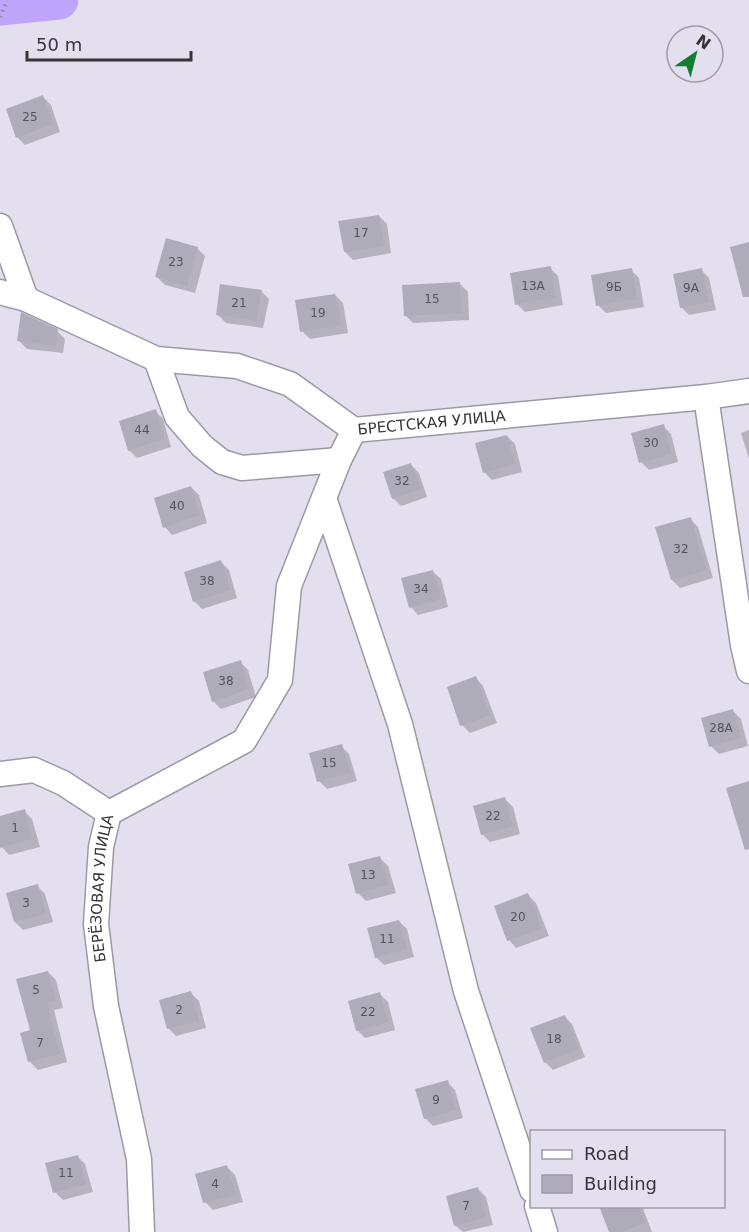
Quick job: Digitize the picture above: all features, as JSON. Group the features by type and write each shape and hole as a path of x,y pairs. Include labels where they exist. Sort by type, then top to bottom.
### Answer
{"lane":[{"path":"0,226 26,299"},
{"name":"БРЕСТСКАЯ УЛИЦА","path":"0,292 26,299 156,359 237,366 290,384 354,430 749,391"},
{"path":"156,359 177,417 202,447 222,462 242,468 339,460"},
{"path":"706,397 749,672"},
{"name":"БЕРЁЗОВАЯ УЛИЦА","path":"142,1232 139,1159 106,1006 96,924 101,847 109,813 244,741 280,680 289,586 339,460 354,430"},
{"path":"324,498 400,724 466,991 530,1187"},
{"path":"0,774 34,770 63,783 109,813"},
{"path":"538,1208 545,1232"}],"path":[{"path":"0,17 7,0"}],"building":[{"path":"43,95 53,124 16,138 6,109"},
{"path":"379,215 384,246 344,252 338,221"},
{"path":"166,238 198,247 187,286 155,277"},
{"path":"749,242 749,297 743,297 730,247"},
{"path":"551,266 556,298 515,305 510,273"},
{"path":"632,268 637,299 596,306 591,275"},
{"path":"702,268 709,302 680,308 673,274"},
{"path":"460,282 462,313 404,316 402,285"},
{"path":"220,284 262,290 256,321 216,315"},
{"path":"335,294 341,325 300,332 295,300"},
{"path":"21,312 58,329 56,346 17,341"},
{"path":"156,409 164,439 128,451 119,421"},
{"path":"664,424 671,454 639,463 631,433"},
{"path":"507,435 515,464 483,473 475,443"},
{"path":"411,463 421,489 392,499 383,472"},
{"path":"191,486 200,515 163,528 154,498"},
{"path":"691,517 706,570 671,580 655,527"},
{"path":"221,560 230,590 193,602 184,572"},
{"path":"433,570 441,599 409,608 401,578"},
{"path":"241,660 249,689 212,702 203,672"},
{"path":"476,676 490,715 460,726 447,687"},
{"path":"733,709 741,738 709,747 701,718"},
{"path":"342,744 350,773 317,782 309,753"},
{"path":"749,781 749,849 745,850 726,788"},
{"path":"505,797 513,826 481,835 473,806"},
{"path":"25,809 32,839 0,848 0,816"},
{"path":"380,856 389,885 356,894 348,864"},
{"path":"38,884 46,914 14,922 6,893"},
{"path":"528,893 542,928 507,941 494,906"},
{"path":"399,920 407,949 375,958 367,928"},
{"path":"48,971 56,1000 47,1003 60,1054 28,1062 20,1033 30,1030 16,979"},
{"path":"191,991 199,1021 167,1029 159,1000"},
{"path":"380,992 388,1022 356,1031 348,1001"},
{"path":"565,1015 578,1049 544,1063 530,1028"},
{"path":"448,1080 456,1110 424,1119 415,1089"},
{"path":"78,1155 86,1184 53,1193 45,1163"},
{"path":"227,1165 236,1195 203,1203 195,1174"},
{"path":"478,1187 486,1217 454,1226 446,1196"},
{"path":"600,1208 640,1208 645,1223 622,1232 609,1232"}],"waterway":[{"path":"0,6 59,0"}]}
